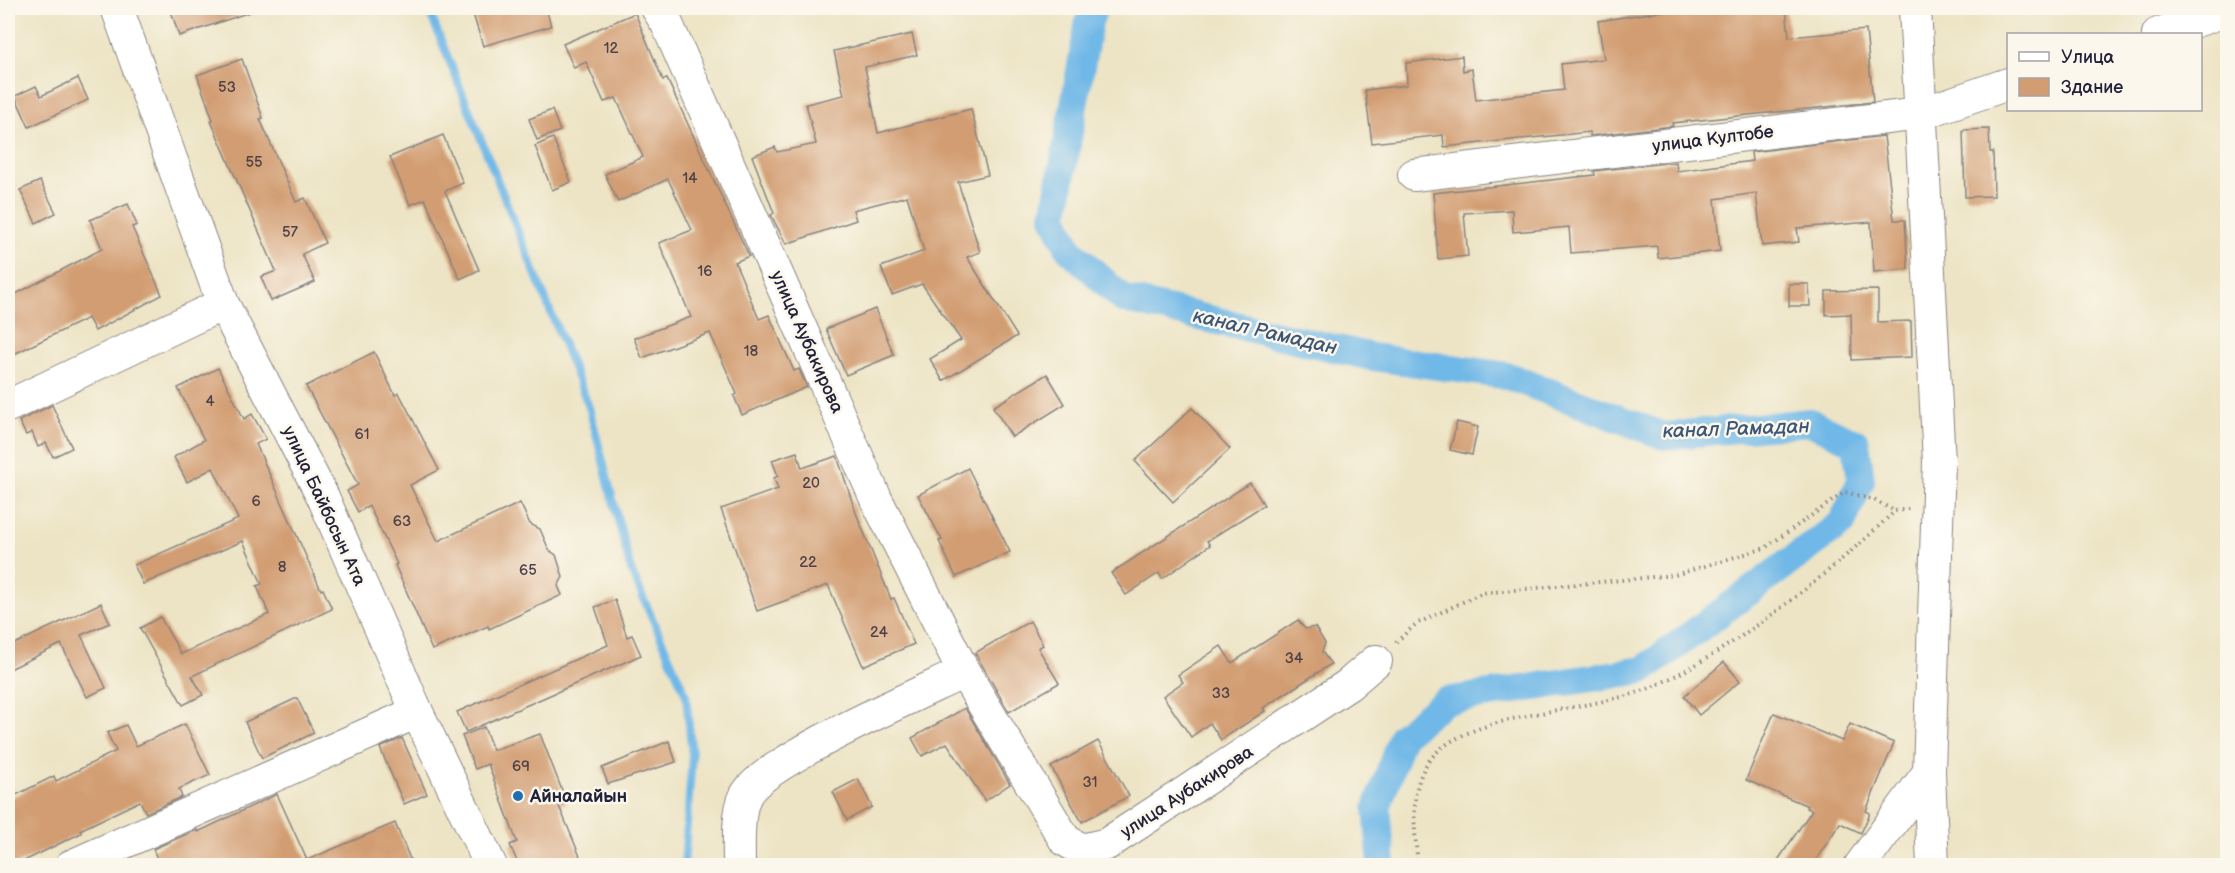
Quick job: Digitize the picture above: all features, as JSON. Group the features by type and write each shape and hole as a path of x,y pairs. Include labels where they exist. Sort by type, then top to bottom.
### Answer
{"street":[{"name":"улица Байбосын Ата","path":"117,8 223,304 323,497 417,712 491,866"},
{"name":"улица Аубакирова","path":"657,8 876,499 964,672 1065,840 1082,850 1107,844 1240,759 1348,685 1376,661"},
{"path":"1915,8 1939,462 1929,772 1933,866"},
{"path":"2161,33 2228,10"},
{"name":"улица Култобе","path":"1414,175 1920,114 2007,84"},
{"path":"8,406 223,304"},
{"path":"739,866 744,798 766,773 823,741 964,672"},
{"path":"71,866 417,712"},
{"path":"1860,866 1929,772"}],"path":[{"path":"1376,661 1416,624 1482,593 1676,575 1766,548 1845,492 1874,500 1895,511"},
{"path":"1418,866 1415,823 1417,788 1432,757 1448,741 1481,728 1617,700 1684,671 1811,585 1895,511 1939,502"}],"building":[{"path":"170,8 253,8 253,11 179,36"},
{"path":"471,8 546,8 551,26 483,46"},
{"path":"1663,8 1786,8 1789,37 1866,30 1873,102 1672,123 1673,126 1590,136 1590,132 1444,147 1443,135 1372,143 1365,90 1407,85 1406,63 1462,56 1463,71 1472,69 1476,100 1564,90 1561,64 1604,59 1598,21 1663,11"},
{"path":"635,13 663,80 667,79 749,256 735,262 759,319 769,315 794,371 799,369 807,387 742,415 734,396 737,394 710,333 642,358 634,338 691,317 659,243 692,230 668,179 618,202 605,174 643,157 616,98 604,102 586,62 574,68 563,44"},
{"path":"912,34 917,55 865,67 878,133 971,109 988,175 958,182 980,252 967,257 1017,336 943,381 930,359 961,340 922,284 892,295 881,267 924,251 907,196 853,210 856,220 786,244 771,215 774,213 752,156 775,147 777,152 816,144 806,104 844,95 834,51"},
{"path":"242,59 263,118 260,119 296,202 305,198 325,243 302,254 315,282 271,301 261,277 276,271 211,121 213,120 197,75"},
{"path":"78,78 88,100 29,127 15,96 36,86 41,96"},
{"path":"552,110 560,131 537,140 529,119"},
{"path":"1989,129 1990,152 1993,152 1994,196 1965,197 1963,130"},
{"path":"443,135 463,183 445,191 479,270 460,279 425,199 410,205 390,157"},
{"path":"1884,136 1894,220 1905,220 1908,269 1874,272 1871,222 1797,228 1799,242 1762,246 1756,193 1715,199 1720,251 1658,258 1657,246 1571,253 1569,227 1513,232 1512,210 1464,213 1468,256 1438,259 1433,193 1595,175 1594,171 1676,162 1677,171 1752,161 1751,152"},
{"path":"553,138 571,182 552,190 535,146"},
{"path":"40,181 56,213 36,223 20,190"},
{"path":"128,204 137,225 132,227 162,295 95,331 88,318 8,357 8,298 102,249 90,220"},
{"path":"1789,284 1809,284 1810,306 1789,306"},
{"path":"1878,290 1878,322 1911,321 1912,357 1852,360 1851,314 1826,315 1826,291"},
{"path":"875,309 894,355 846,375 826,329"},
{"path":"374,352 395,395 399,393 439,470 410,485 438,541 520,503 530,524 540,529 549,550 556,555 563,577 558,586 562,595 489,629 488,626 432,650 395,565 397,564 369,506 358,512 347,491 358,485 306,386"},
{"path":"218,368 244,419 252,414 266,439 256,444 321,590 323,589 332,609 192,676 203,695 183,705 140,628 160,617 181,654 269,614 257,586 262,584 243,541 143,584 134,565 238,519 213,468 187,482 174,457 204,440 178,388"},
{"path":"1047,374 1065,404 1012,437 993,407"},
{"path":"52,405 72,448 53,457 46,443 38,447 32,432 26,435 19,421"},
{"path":"1192,408 1230,449 1173,502 1135,461"},
{"path":"1457,422 1478,427 1472,455 1450,450"},
{"path":"797,452 802,468 837,456 856,513 891,599 894,598 914,644 863,666 828,585 757,611 721,509 778,489 774,478 778,476 772,460"},
{"path":"968,468 1010,552 956,577 939,541 942,540 918,495"},
{"path":"1250,483 1264,505 1207,541 1210,545 1162,579 1159,573 1126,595 1111,573"},
{"path":"615,600 627,637 632,635 641,655 466,732 457,712 608,645 595,607"},
{"path":"101,603 110,623 81,635 106,688 87,697 61,644 8,670 8,647"},
{"path":"1298,620 1305,629 1315,627 1325,643 1322,652 1331,664 1263,708 1265,711 1221,740 1210,723 1191,737 1163,696 1183,682 1178,675 1221,646 1232,663"},
{"path":"1030,621 1043,645 1038,648 1059,683 1009,712 975,653"},
{"path":"1724,662 1740,681 1699,715 1684,696"},
{"path":"297,698 314,733 262,758 245,722"},
{"path":"965,708 1010,784 985,801 947,743 922,756 912,738"},
{"path":"1774,713 1842,741 1850,724 1894,743 1866,811 1870,813 1861,833 1840,823 1812,866 1774,866 1812,810 1807,808 1808,806 1746,780"},
{"path":"185,724 210,775 179,789 182,797 146,813 140,801 14,866 8,866 8,799 54,776 56,781 116,751 107,733 126,725 136,746"},
{"path":"484,727 493,750 540,734 567,803 559,806 584,866 519,866 510,845 517,842 488,764 475,769 462,736"},
{"path":"402,738 427,794 404,804 380,748"},
{"path":"669,741 676,762 608,784 602,768"},
{"path":"1098,741 1129,796 1082,822 1051,767"},
{"path":"858,779 872,807 847,820 833,792"},
{"path":"277,794 307,860 395,823 413,866 160,866 153,849 197,830 198,832"}],"waterway":[{"path":"428,8 589,407 631,570 686,695 692,756 684,866"},
{"name":"канал Рамадан","path":"1094,8 1089,21 1054,217 1069,249 1123,299 1372,357 1508,376 1664,436 1810,422 1856,443 1861,481 1842,523 1643,670 1445,701 1402,736 1377,808 1382,866"}],"place":[{"name":"Айналайын","path":"518,796"}]}
